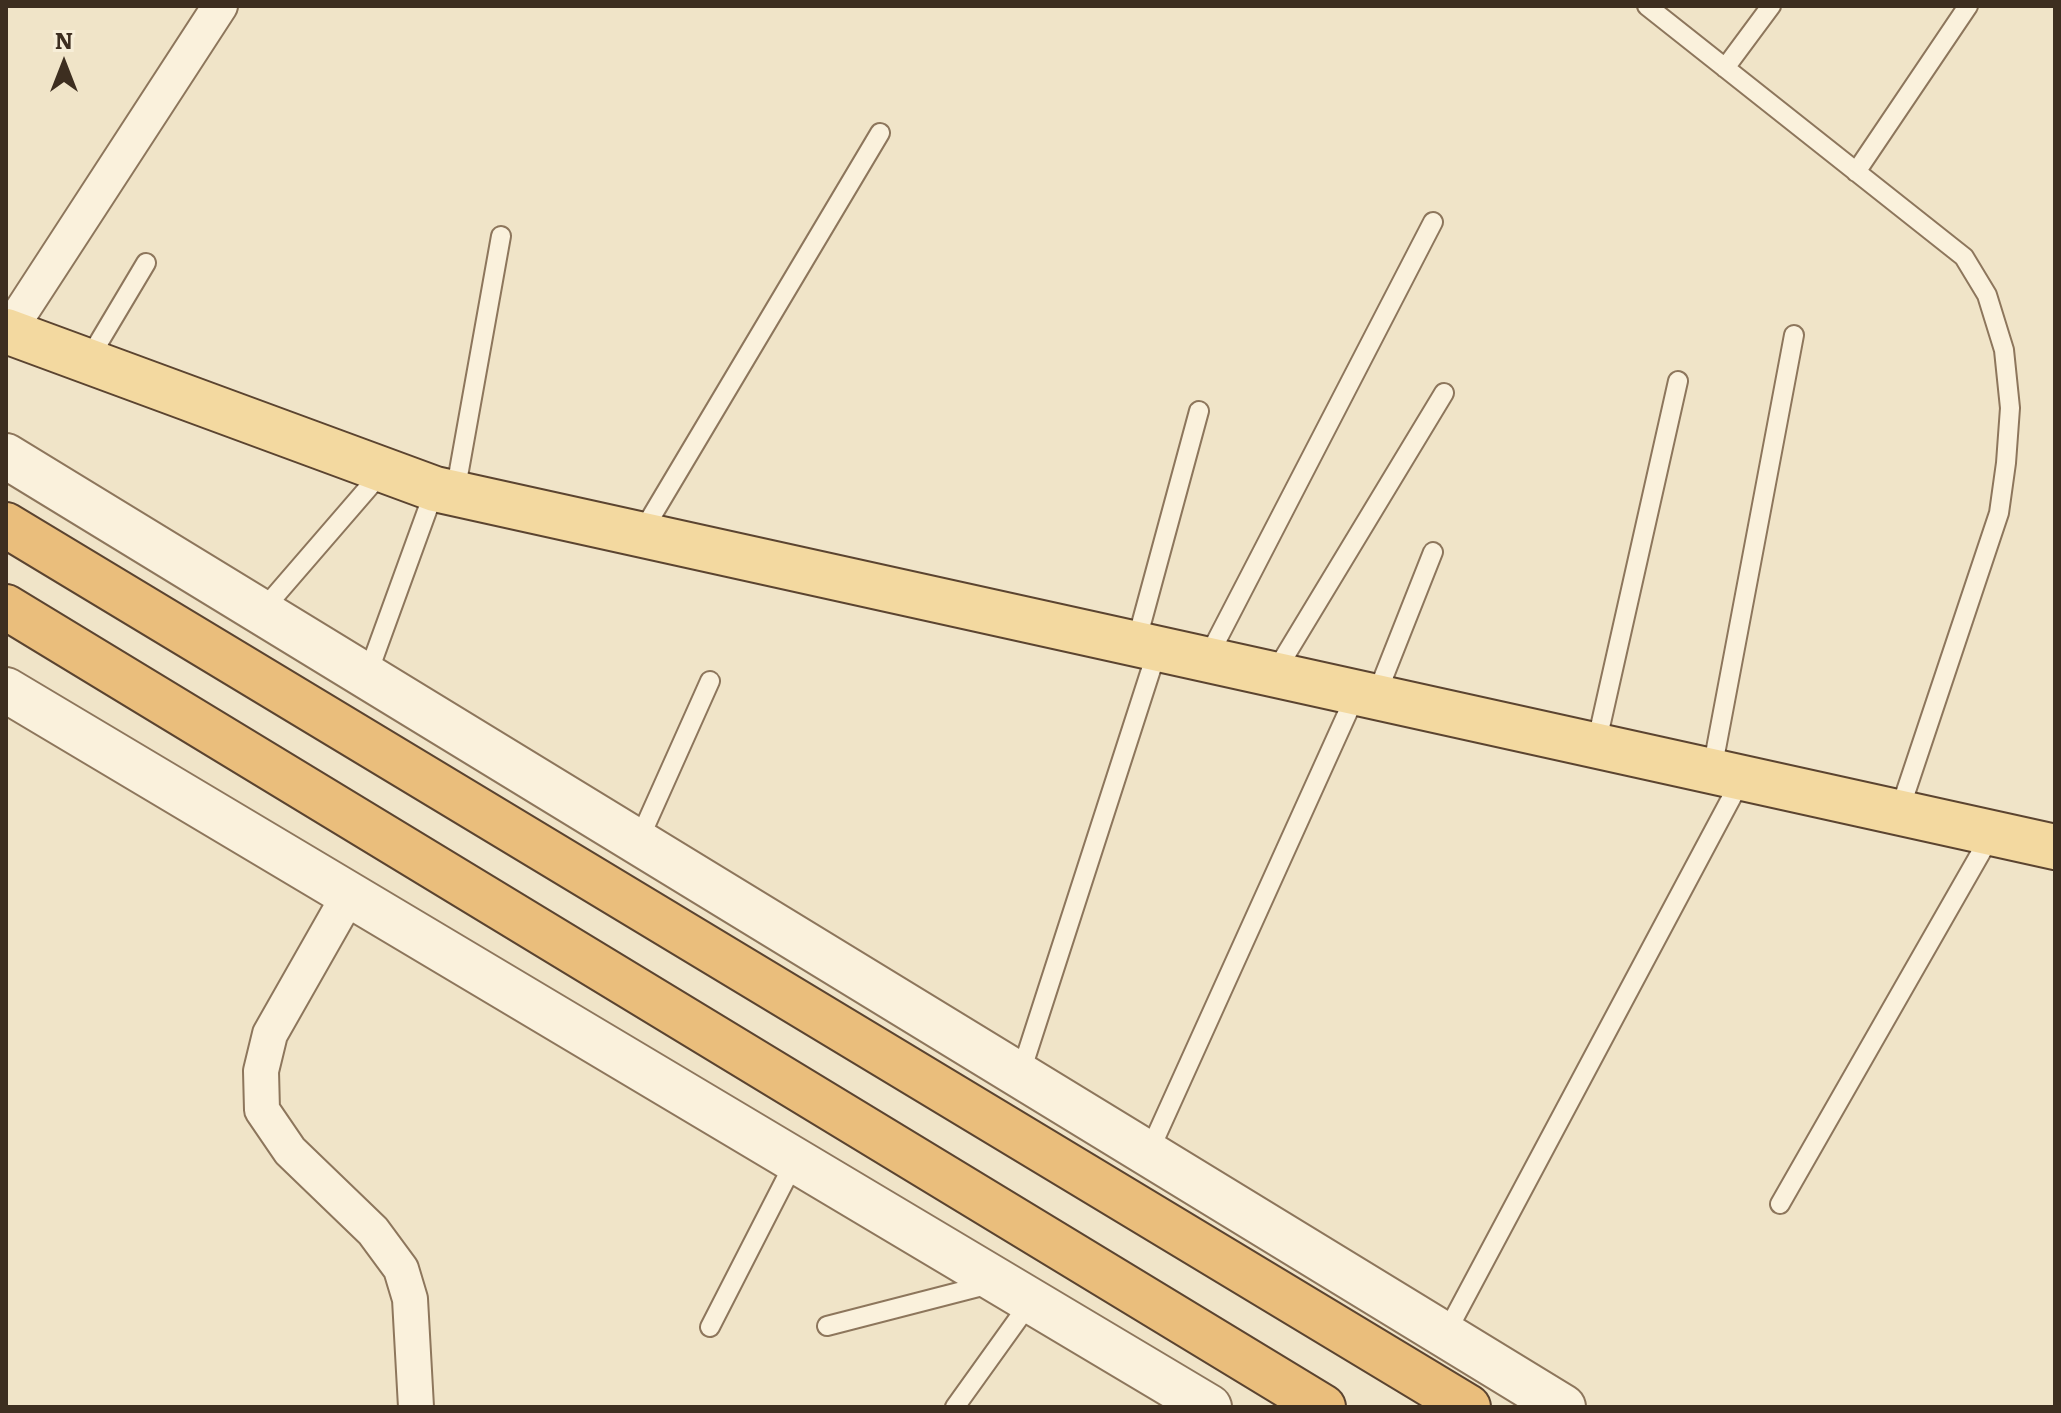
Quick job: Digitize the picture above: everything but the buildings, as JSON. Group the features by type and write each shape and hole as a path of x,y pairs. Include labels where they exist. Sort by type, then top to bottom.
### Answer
{"highway":[{"path":"6,525 1468,1407"},
{"path":"6,607 1323,1407"}],"main road":[{"path":"7,332 445,491 2055,847"}],"street":[{"path":"7,332 220,6"},
{"path":"6,456 1563,1407"},
{"path":"6,690 1209,1407"},
{"path":"349,895 270,1034 261,1071 262,1110 290,1151 373,1231 401,1269 410,1299 416,1407"}],"lane":[{"path":"1647,6 1964,257 1987,295 2004,350 2010,408 1999,513 1899,812"},
{"path":"1725,68 1771,6"},
{"path":"1856,172 1968,6"},
{"path":"641,534 880,133"},
{"path":"1207,659 1433,222"},
{"path":"367,676 445,491 501,236"},
{"path":"87,362 146,263"},
{"path":"1445,1335 1727,774 1794,335"},
{"path":"1596,745 1678,381"},
{"path":"1274,674 1444,393"},
{"path":"1020,1075 1147,646 1199,411"},
{"path":"261,612 383,471"},
{"path":"1148,1154 1433,552"},
{"path":"638,842 710,681"},
{"path":"1780,1204 1992,833"},
{"path":"710,1327 795,1161"},
{"path":"827,1326 1014,1291"},
{"path":"955,1407 1014,1291"}]}
